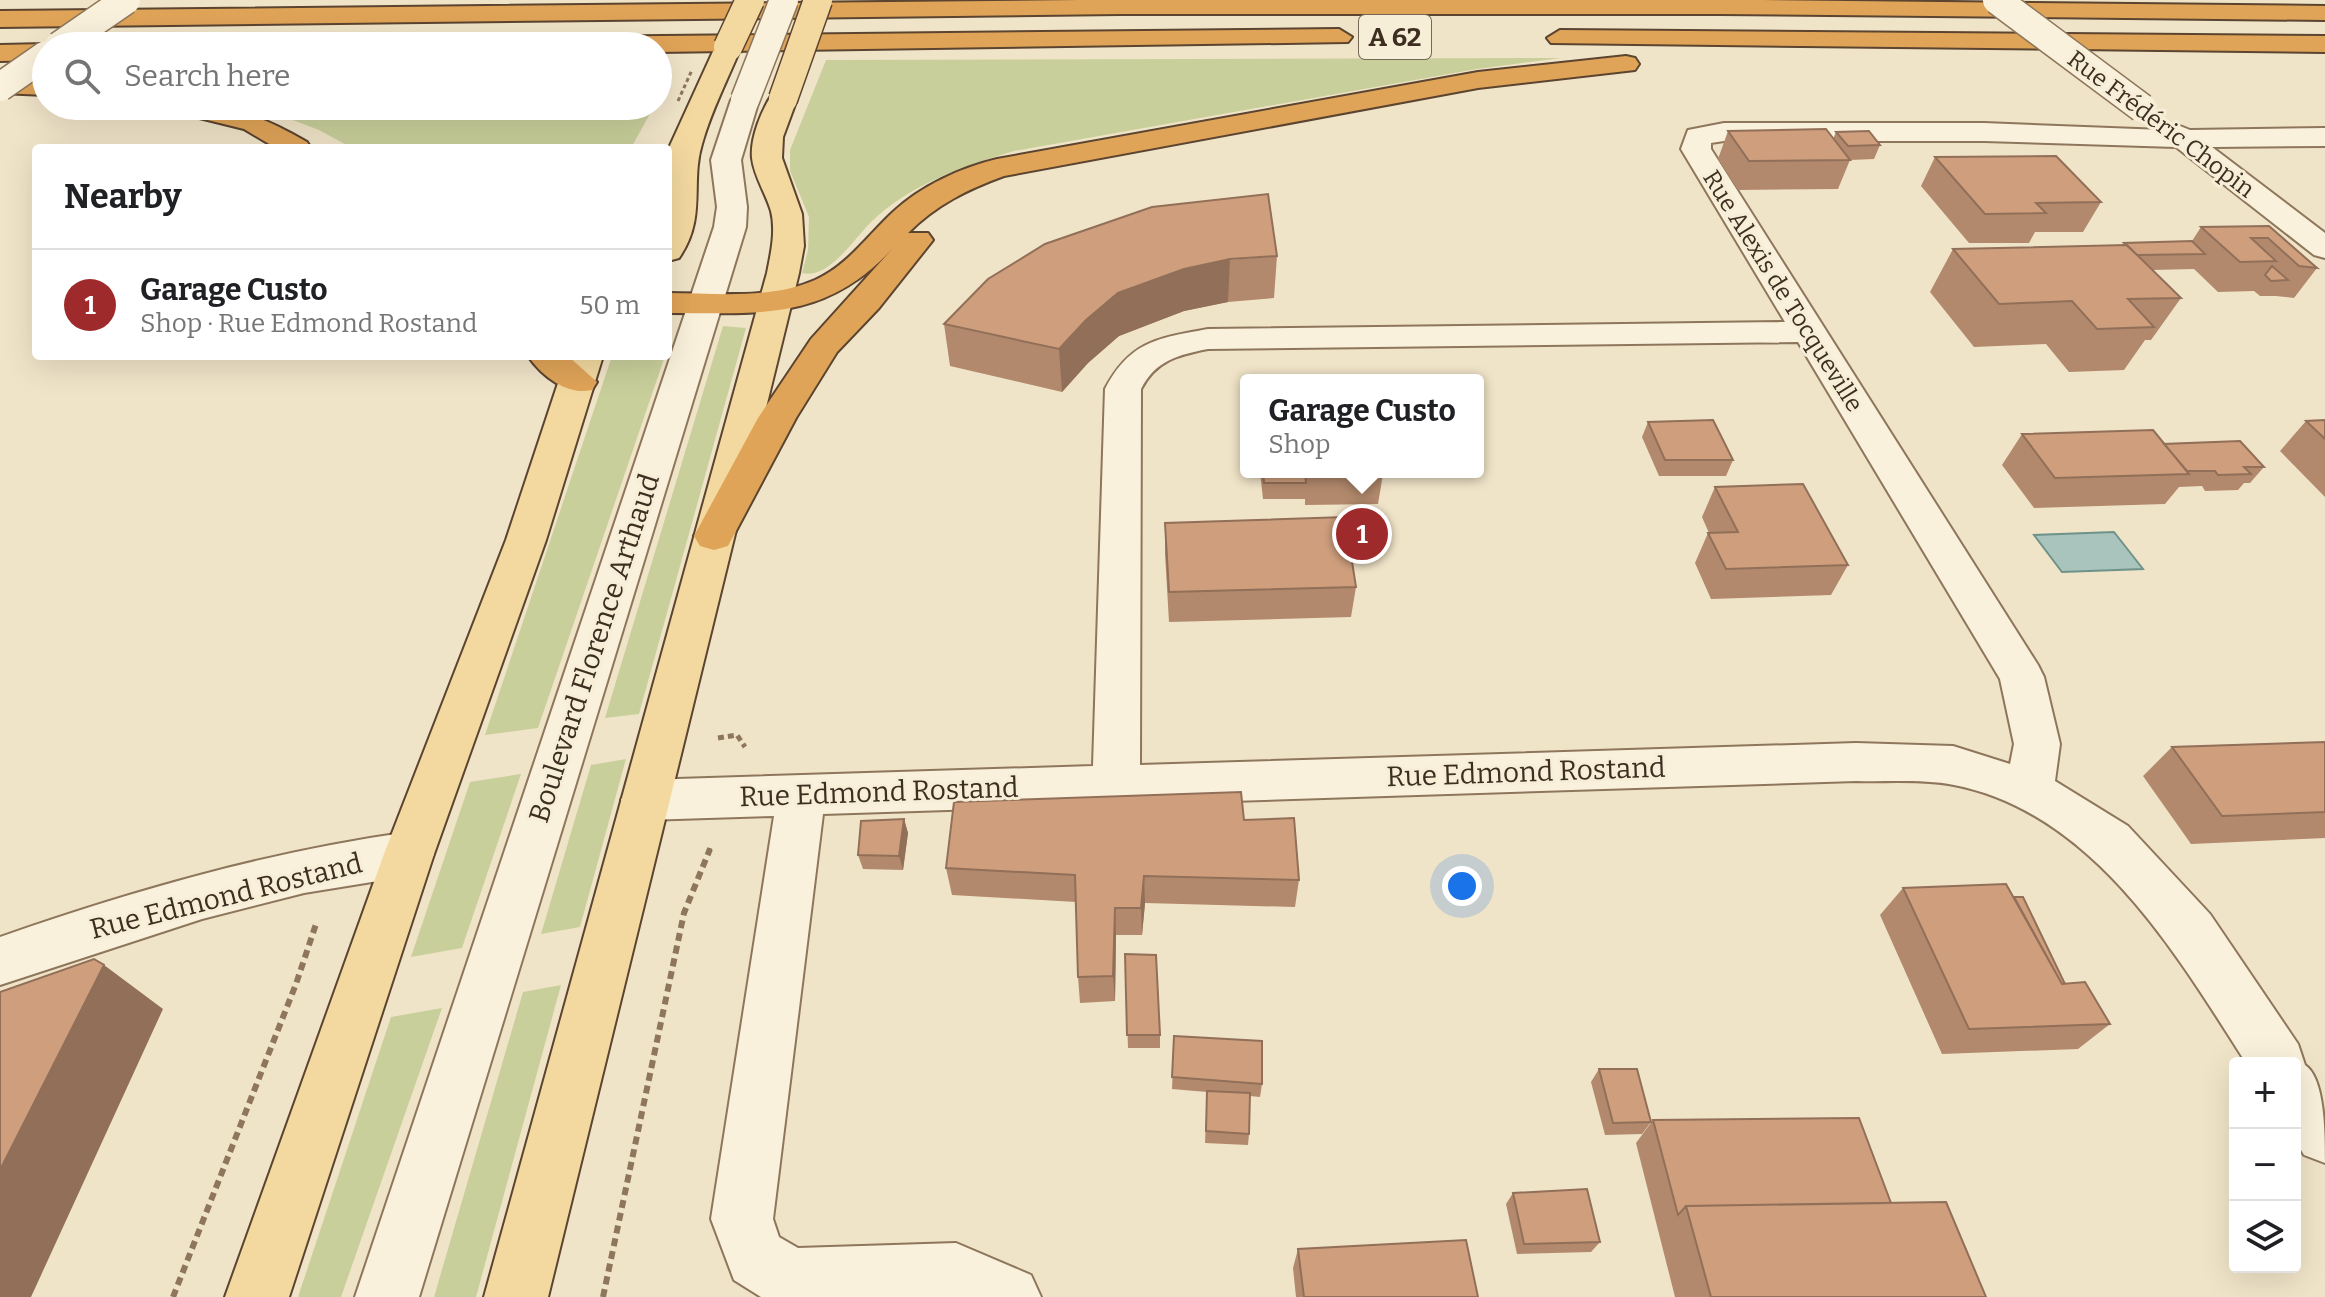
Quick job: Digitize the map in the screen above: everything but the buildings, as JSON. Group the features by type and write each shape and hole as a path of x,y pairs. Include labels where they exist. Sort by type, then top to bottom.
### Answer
{"highway":[{"path":"8,19 106,5 425,0"},
{"path":"2034,0 2159,9"},
{"name":"A 62","path":"8,19 1104,7 2159,9 2325,13"},
{"name":"A 62","path":"672,44 1363,37"},
{"path":"1539,38 2325,44"},
{"path":"0,53 32,54"},
{"path":"687,302 775,301 825,288 845,277 920,205 959,182 997,168 1478,80 1558,69 1670,61 2325,57"},
{"path":"0,86 32,87"},
{"path":"242,120 254,123 290,144"},
{"path":"714,536 777,418 823,346 928,229 988,185 1034,161"}],"main road":[{"path":"672,240 683,210 677,158 707,100 750,0"},
{"path":"516,1297 788,246 784,204 770,176 767,149 818,0"},
{"path":"257,1297 409,854 526,540 570,365"}],"street":[{"path":"79,32 126,0"},
{"name":"Boulevard Florence Arthaud","path":"672,352 687,302 730,227 732,207 726,160 745,100 784,0"},
{"name":"Rue Frédéric Chopin","path":"1997,0 2325,248"},
{"path":"0,86 32,64"},
{"name":"Rue Alexis de Tocqueville","path":"2030,790 2037,744 2022,677 1696,149 1698,136 1724,132 1984,132 2183,139"},
{"path":"2183,139 2325,137"},
{"path":"1116,785 1121,430 1123,389 1133,366 1173,345 1208,339 1809,332"},
{"name":"Boulevard Florence Arthaud","path":"387,1297 670,360"},
{"name":"Rue Edmond Rostand","path":"645,800 1856,762 1953,765 2030,790 2110,841 2191,931 2274,1057"},
{"path":"801,795 742,1219 756,1258 791,1280 956,1274 1008,1295"},
{"name":"Rue Edmond Rostand","path":"0,961 168,904 344,862 409,854"},
{"path":"2301,1098 2325,1134"}],"path":[{"path":"603,1297 684,913 717,832"},
{"path":"173,1297 296,984 318,918"}],"green space":[{"path":"1561,58 1477,69 1014,151 919,187 870,223 831,264 812,274 802,273 808,250 809,217 790,171 790,150 826,60"},
{"path":"293,120 647,120 633,144 345,144"},
{"path":"723,326 746,328 639,714 605,718"},
{"path":"611,360 664,360 538,728 485,735"},
{"path":"626,759 580,927 541,934 591,765"},
{"path":"521,774 462,948 411,957 470,782"},
{"path":"561,985 476,1297 434,1297 523,992"},
{"path":"442,1008 341,1297 298,1297 391,1017"}],"water":[{"path":"2114,532 2143,569 2062,572 2034,535"}],"place":[{"name":"Garage Custo","path":"1362,534"}]}
